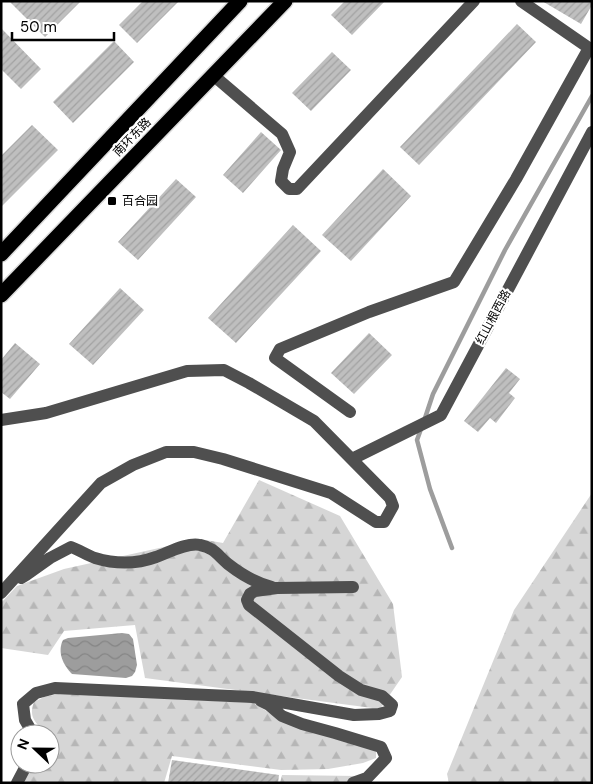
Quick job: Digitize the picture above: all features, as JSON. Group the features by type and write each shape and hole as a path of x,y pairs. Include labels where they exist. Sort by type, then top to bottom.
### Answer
{"highway":[{"name":"南环东路","path":"1,254 240,1"},
{"name":"南环东路","path":"1,295 285,1"}],"street":[{"path":"213,75 282,134 290,152 283,169 282,181 290,189 297,189 474,1"},
{"path":"350,412 275,358 280,349 369,312 454,282 591,49 521,1"},
{"name":"红山根西路","path":"352,459 441,415 592,132"},
{"path":"1,420 46,413 187,371 224,370 249,382 314,421 390,498 393,506 384,522 376,522 331,493 223,459 194,452 166,452 132,465 101,483 1,593"},
{"path":"10,583 26,576 70,546 95,558 134,563 155,558 192,544 201,545 215,551 226,563 244,577 277,588"},
{"path":"28,724 25,720 23,704 36,693 55,688 252,697 354,715 379,714 390,711 392,705 382,696 361,690 339,676 249,606 247,600 250,594 255,591 277,588 353,587"},
{"path":"252,697 269,705 282,716 302,724 381,747 386,758 367,778 353,783"}],"green space":[{"path":"259,480 340,516 393,604 402,677 380,709 145,678 135,625 64,631 48,655 1,648 1,603 17,586 64,569 200,539 223,543"},
{"path":"592,493 592,783 449,783 447,774 514,610"},
{"path":"63,693 253,703 277,717 372,747 376,752 376,758 363,763 328,769 281,770 172,756 164,783 22,783 27,774 60,774 60,724 38,724 32,716 34,702 44,697"},
{"path":"282,775 358,776 352,783 280,783"}],"water":[{"path":"122,633 129,634 133,639 137,665 132,676 126,678 72,674 66,667 61,654 63,640"}],"building":[{"path":"9,1 81,1 45,37"},
{"path":"143,1 179,1 137,43 119,25"},
{"path":"345,1 385,1 352,35 331,15"},
{"path":"542,1 592,1 592,5 581,24"},
{"path":"517,24 536,42 419,165 400,147"},
{"path":"1,28 41,69 21,89 1,69"},
{"path":"114,41 134,62 73,123 53,102"},
{"path":"332,52 351,70 311,111 292,93"},
{"path":"32,125 58,150 1,207 1,156"},
{"path":"261,132 281,150 243,193 223,175"},
{"path":"383,169 411,196 351,261 322,235"},
{"path":"176,179 196,197 138,260 118,242"},
{"path":"293,225 321,251 236,343 208,318"},
{"path":"120,288 144,310 93,365 69,344"},
{"path":"369,333 392,355 354,394 331,373"},
{"path":"15,343 40,364 10,399 1,392 1,360"},
{"path":"506,368 520,379 509,393 515,398 496,423 490,418 478,432 464,421"},
{"path":"172,760 279,775 278,783 168,783"}],"waterway":[{"path":"424,421 433,394 505,250 592,96"},
{"path":"421,429 417,440 430,489 452,548"}],"place":[{"name":"百合园","path":"112,201"}]}
